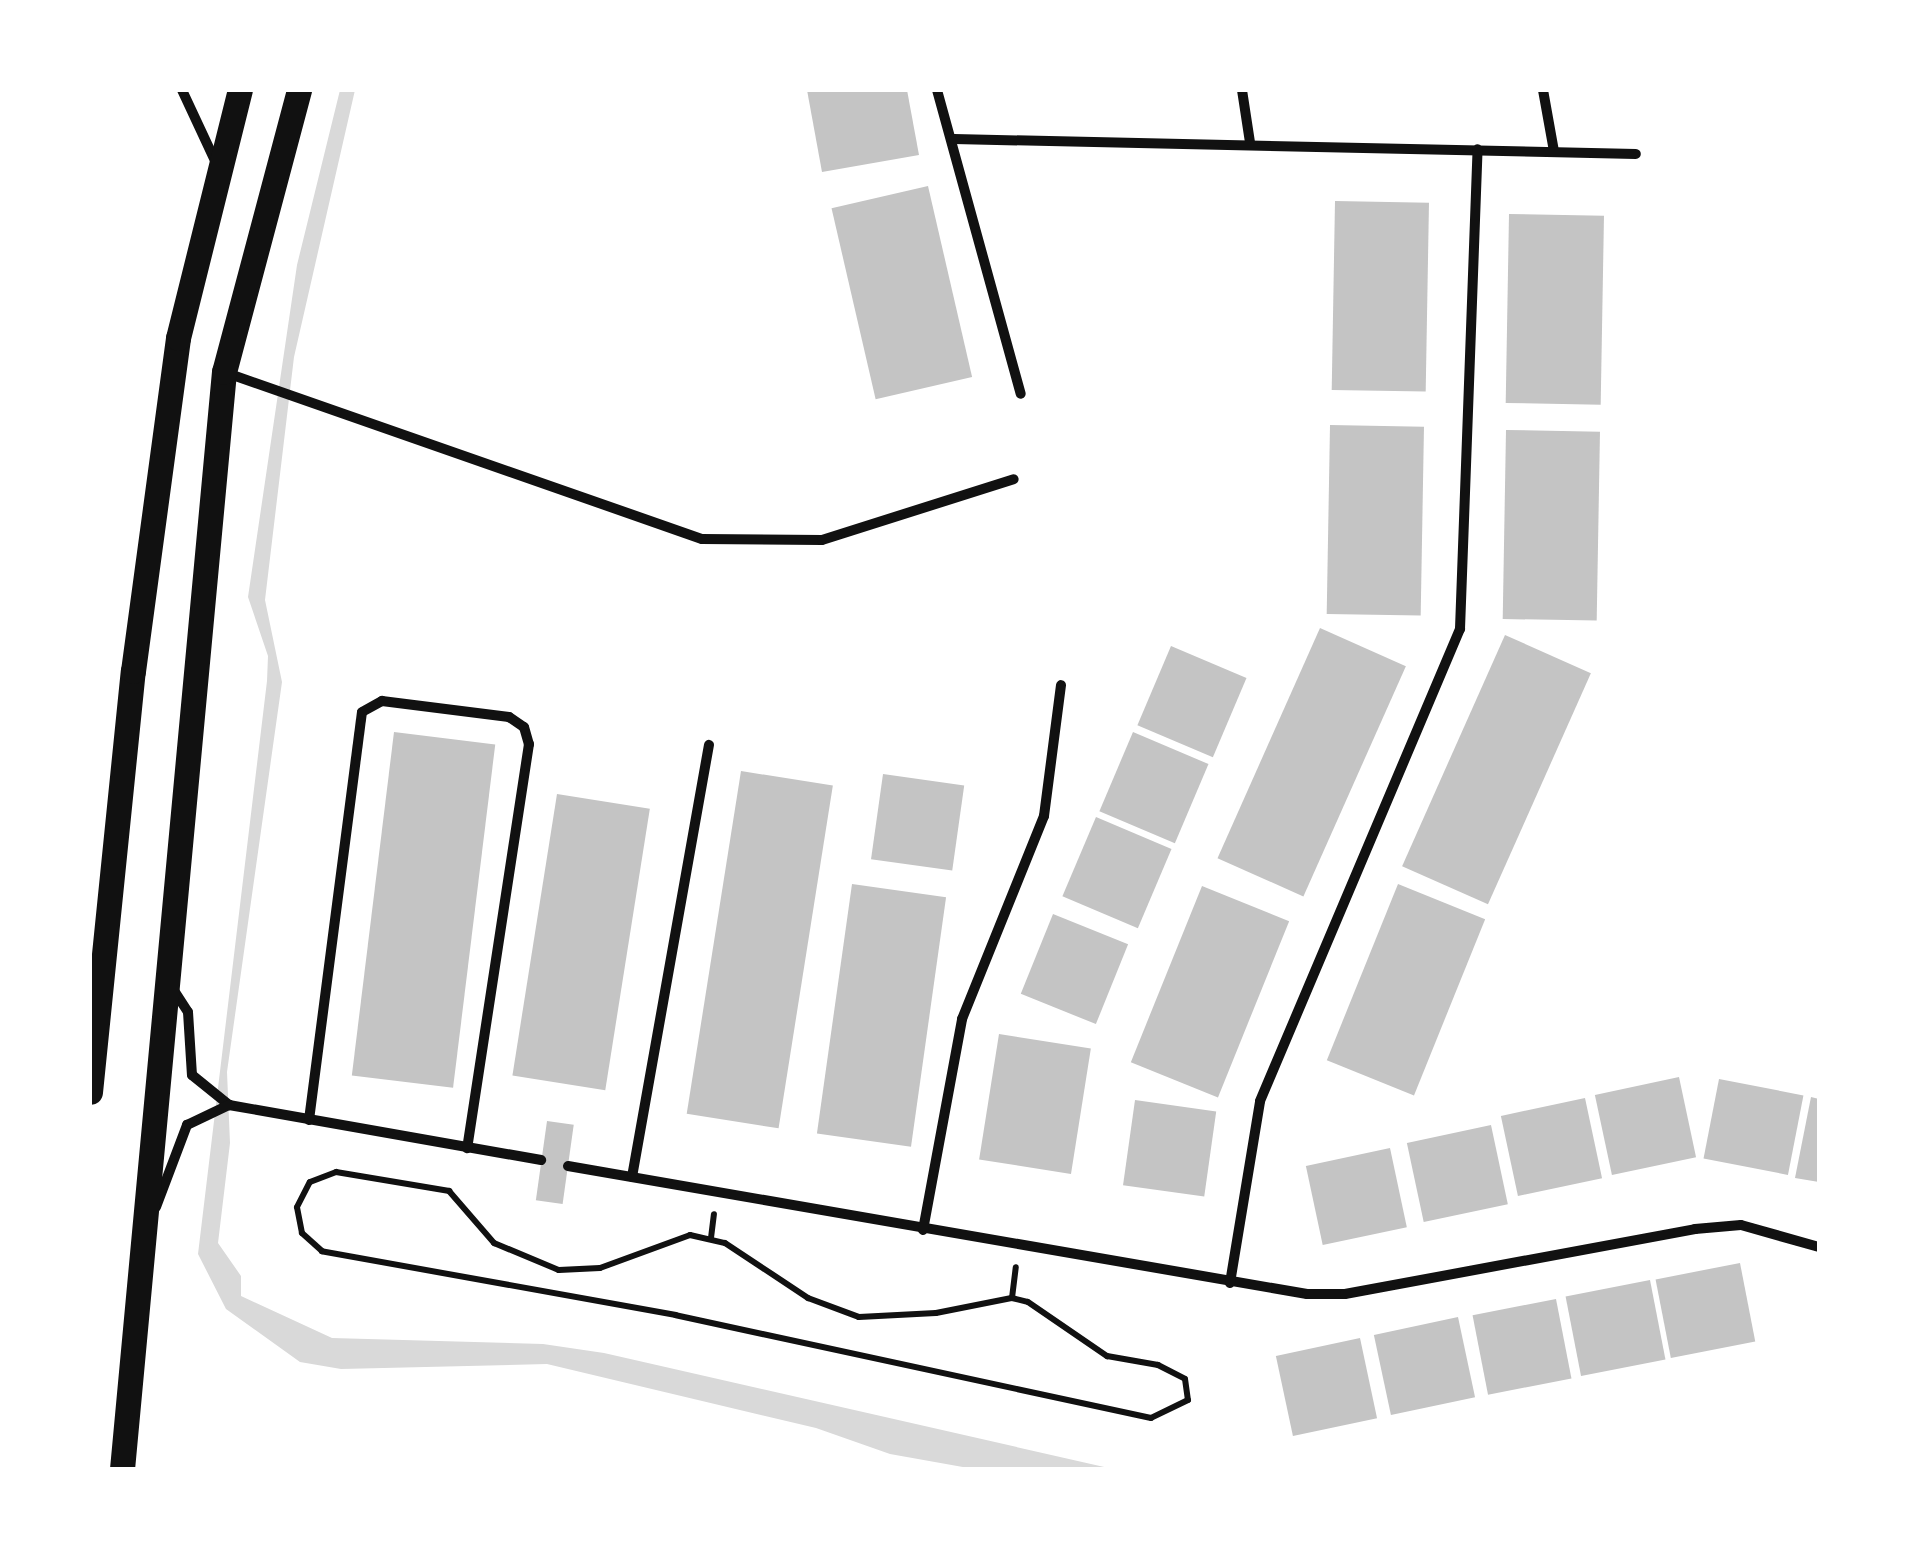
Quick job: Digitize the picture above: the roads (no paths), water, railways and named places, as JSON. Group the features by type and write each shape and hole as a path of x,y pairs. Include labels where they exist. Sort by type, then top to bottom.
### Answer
{"main road":[{"path":"90,1092 132,670 178,338 217,166 240,90"},
{"path":"122,1469 164,976 224,372 299,90"}],"street":[{"path":"182,90 217,166"},
{"path":"937,90 954,138 1020,394"},
{"path":"1242,90 1250,142"},
{"path":"1543,90 1554,151"},
{"path":"954,138 1636,154"},
{"path":"1230,1283 1260,1101 1460,629 1478,149"},
{"path":"224,372 702,539 822,540 1014,480"},
{"path":"923,1230 962,1019 1044,816 1061,685"},
{"path":"309,1120 362,712 382,701 509,717 524,727 529,744 466,1148"},
{"path":"632,1177 710,745"},
{"path":"164,976 188,1012 186,1057 201,1084 229,1105 541,1160"},
{"path":"141,1251 179,1140 200,1114 229,1105"},
{"path":"568,1166 1230,1283 1345,1294 1741,1226 1819,1246"}]}
